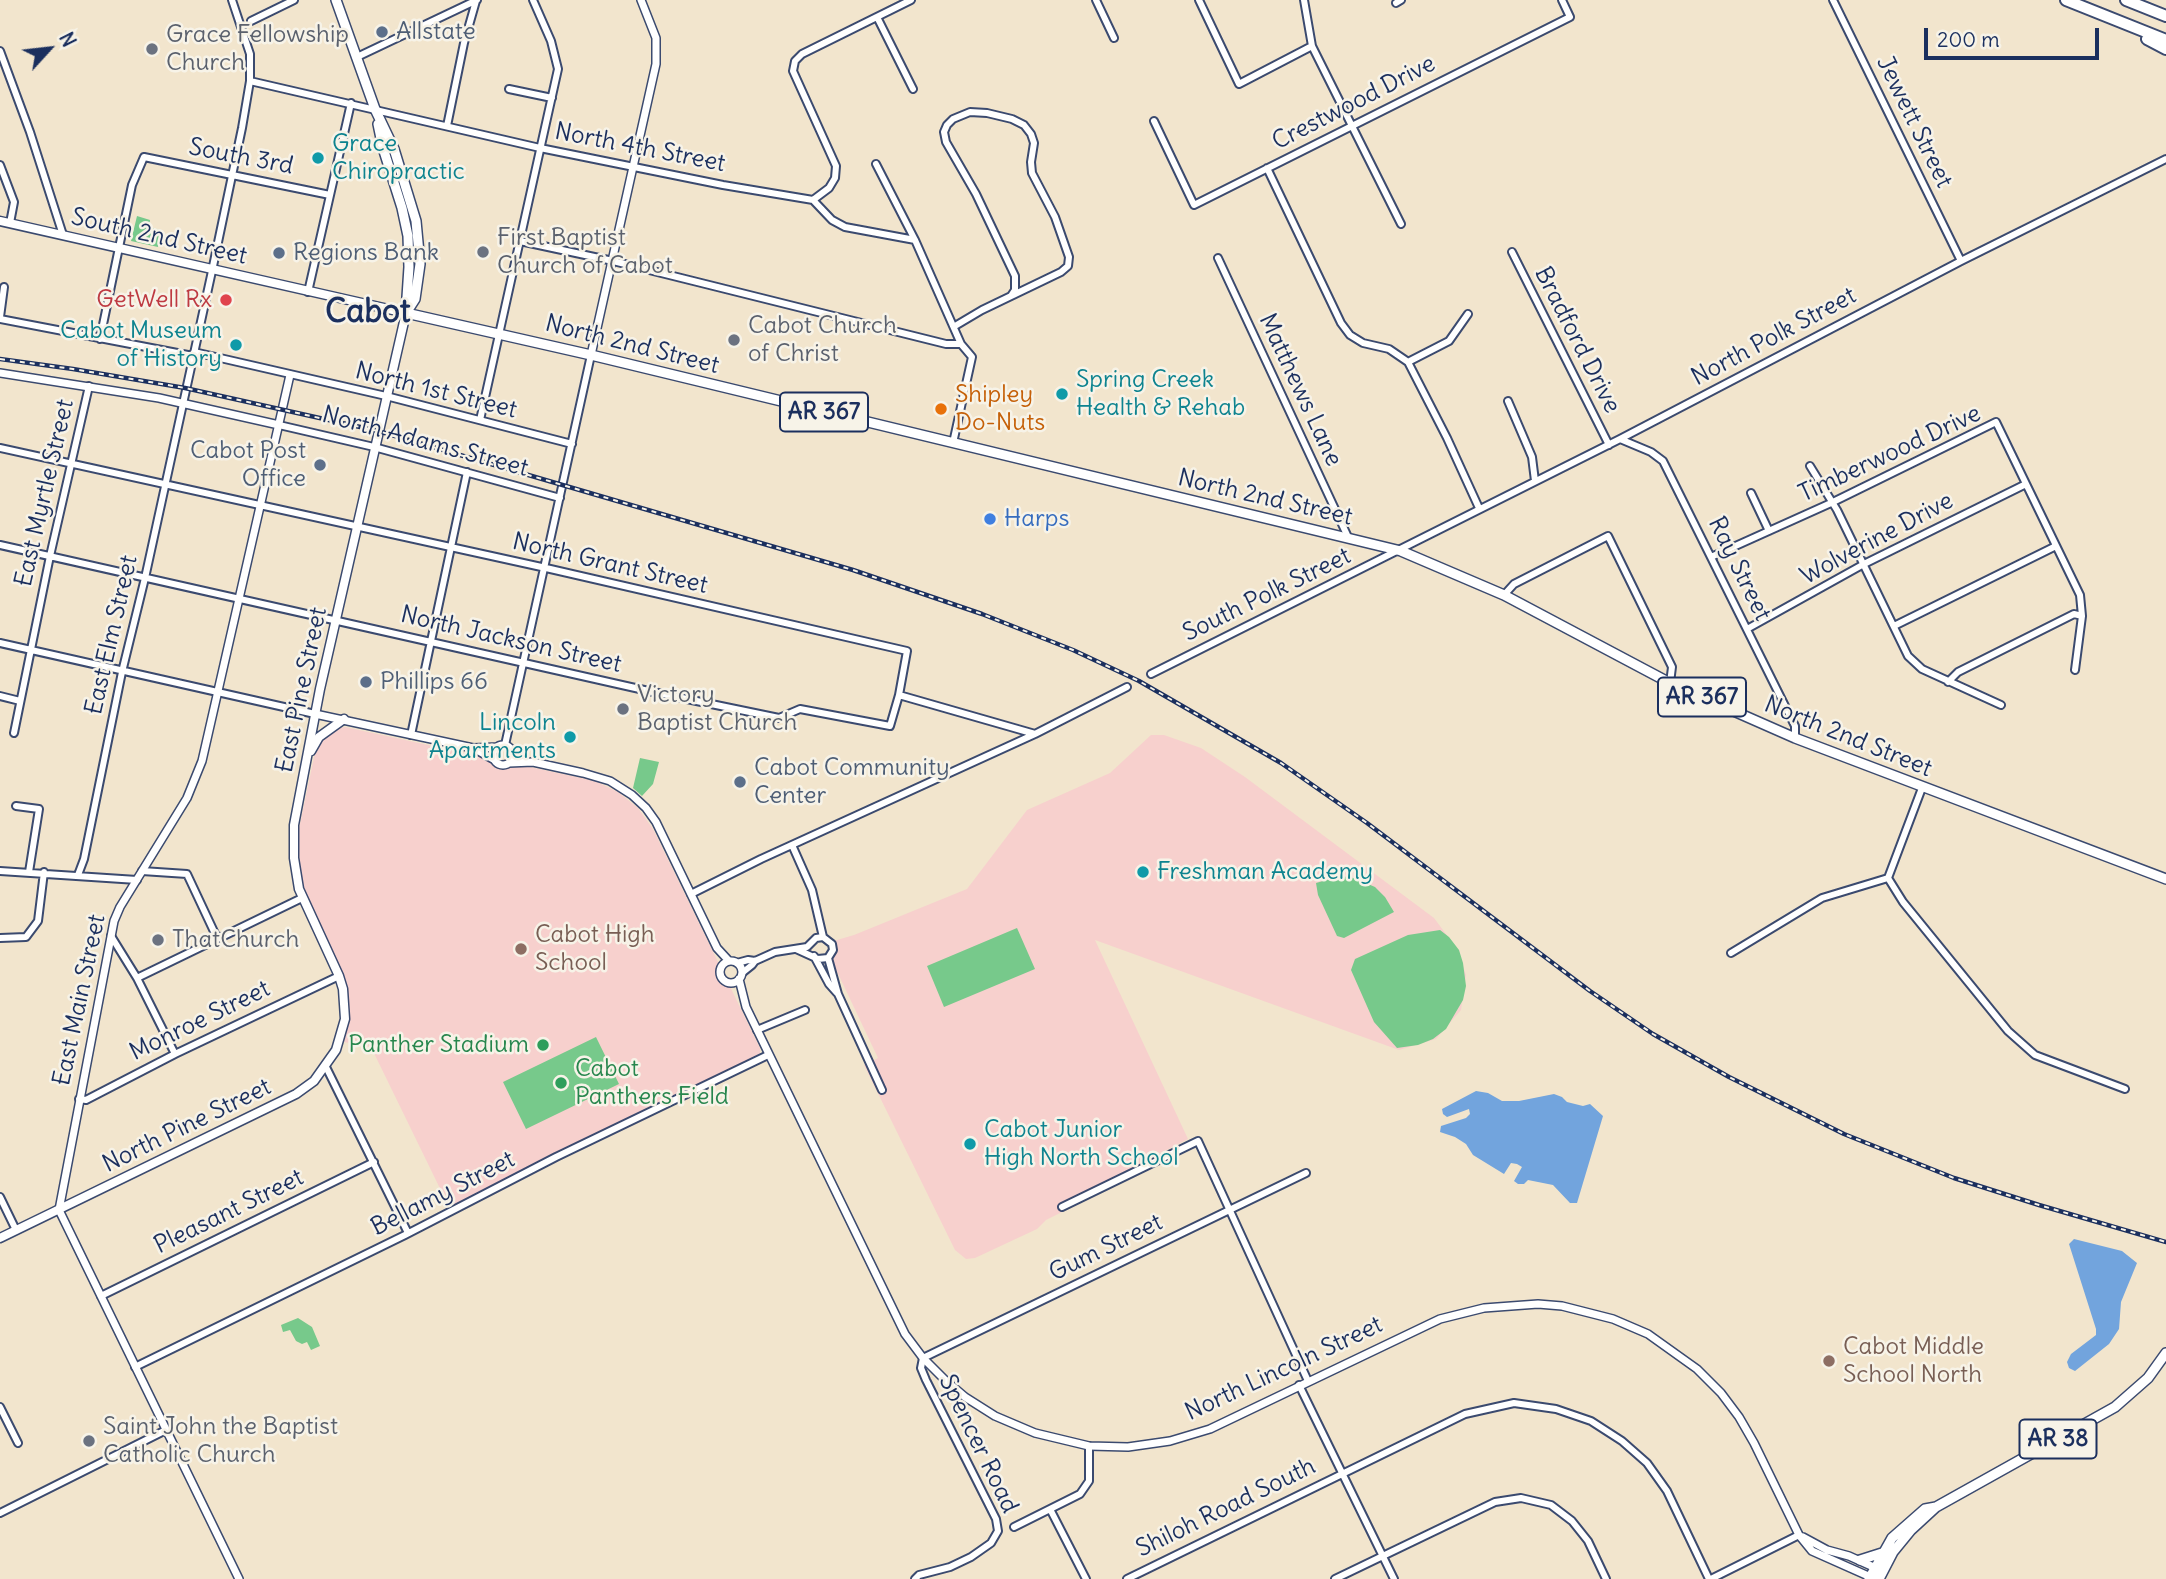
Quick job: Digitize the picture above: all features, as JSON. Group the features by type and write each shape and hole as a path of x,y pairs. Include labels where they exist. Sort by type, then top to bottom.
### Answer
{"highway":[{"path":"2066,0 2166,40"},
{"path":"2126,0 2166,16"},
{"path":"2144,0 2166,8"},
{"path":"2105,15 2166,49"}],"main road":[{"path":"336,0 375,109 383,148 402,208 408,236 406,313"},
{"name":"South 2nd Street","path":"0,221 308,292"},
{"name":"North 2nd Street","path":"308,292 500,333 1401,551 1504,595 1670,683 1795,738 1922,789 1977,807 2166,879"},
{"name":"East Pine Street","path":"326,1067 336,1050 345,1019 345,1003 339,976 302,898 295,867 293,825 335,620 406,313"},
{"path":"306,760 319,737 344,719"},
{"name":"North Pine Street","path":"0,1238 296,1094 314,1081 326,1067"},
{"name":"AR 38","path":"1873,1576 1911,1530 1936,1507 2115,1407 2148,1378 2166,1353"},
{"name":"AR 38","path":"1873,1576 1884,1553 1902,1528 1925,1510 1936,1507"},
{"path":"1860,1560 1884,1553"}],"street":[{"name":"East Elm Street","path":"78,875 253,82 250,54 232,0"},
{"path":"251,21 294,0"},
{"path":"357,57 477,0"},
{"path":"447,126 464,43 477,0"},
{"path":"480,420 558,69 551,41 533,0"},
{"path":"505,747 656,64 656,38 641,0"},
{"path":"911,0 802,54 795,61 793,71 836,166 835,178 829,188 813,200 832,220 845,227 915,240"},
{"path":"1096,0 1114,38"},
{"path":"1199,0 1239,85 1312,46"},
{"path":"1304,0 1312,46 1401,225"},
{"name":"Crestwood Drive","path":"1408,362 1389,349 1363,343 1350,335 1341,323 1268,168 1570,17 1562,0"},
{"name":"Jewett Street","path":"1833,0 1961,261"},
{"path":"877,17 913,89"},
{"path":"0,51 30,132 63,235"},
{"name":"North 4th Street","path":"253,82 540,148 723,185 813,200"},
{"path":"509,89 552,98"},
{"path":"308,292 351,103"},
{"path":"955,326 1061,272 1069,265 1069,257 1055,217 1032,173 1034,143 1031,134 1024,125 1012,120 975,111 965,114 947,125 944,132 946,142 976,194 1015,276 1023,284 1033,286"},
{"path":"1154,121 1194,205 1268,168"},
{"name":"South 3rd","path":"120,248 132,185 145,157 330,195"},
{"name":"North Polk Street","path":"1401,551 1479,508 1620,439 1961,261 2166,159"},
{"path":"876,163 915,240 961,344 972,357 954,443"},
{"path":"0,165 15,202 10,223"},
{"path":"520,241 613,261 934,341 961,344"},
{"path":"100,339 120,248"},
{"name":"Bradford Drive","path":"1512,252 1609,444"},
{"name":"Matthews Lane","path":"1218,258 1348,537"},
{"path":"1011,296 1015,290 1015,276"},
{"path":"0,318 4,287"},
{"path":"1468,314 1449,341 1408,362 1479,508"},
{"name":"North 1st Street","path":"0,318 100,339 193,354 386,396 572,444"},
{"path":"0,373 183,402 279,425"},
{"name":"East Main Street","path":"59,1210 111,936 120,907 187,798 202,761 290,375"},
{"name":"East Myrtle Street","path":"14,733 50,556 89,386"},
{"path":"1508,401 1532,457 1535,481"},
{"name":"Timberwood Drive","path":"1711,557 1832,503 1996,422 2080,595 2082,615 2075,670"},
{"name":"North Adams Street","path":"279,425 467,471 561,498"},
{"name":"Ray Street","path":"1620,439 1651,452 1663,461 1795,726 1795,738"},
{"name":"North Grant Street","path":"0,449 546,568 908,651 899,695"},
{"path":"1810,467 1864,564 1908,656 1922,669 2001,705"},
{"path":"411,735 467,471"},
{"name":"Wolverine Drive","path":"1747,629 1864,564 2025,484"},
{"path":"1751,493 1769,531"},
{"path":"1504,595 1514,584 1608,536 1672,667 1670,683"},
{"name":"North Jackson Street","path":"0,545 779,718 800,709 890,726 899,695"},
{"path":"1894,626 2056,546"},
{"name":"South Polk Street","path":"1151,674 1401,551"},
{"path":"1948,682 1958,672 1981,660 2074,614 2082,615"},
{"path":"0,643 472,748 505,747 533,762 597,777 632,795 656,822 717,948 738,978"},
{"path":"691,894 1035,734 1127,687"},
{"path":"899,695 1035,734"},
{"path":"0,696 20,701"},
{"path":"494,760 493,753 505,747"},
{"path":"505,747 513,757 509,763"},
{"path":"472,748 502,765 533,762"},
{"path":"1888,878 1922,789"},
{"path":"16,806 39,809 29,872"},
{"path":"792,845 812,890 820,938"},
{"path":"0,871 136,880"},
{"path":"142,871 187,874 217,938"},
{"path":"0,938 26,937 38,921 44,872"},
{"path":"1731,953 1822,898 1888,878"},
{"path":"1888,878 1902,902 2008,1031 2035,1055 2125,1089"},
{"path":"137,978 302,898"},
{"path":"111,936 137,978 175,1054"},
{"path":"755,961 738,978 725,981 721,977 720,970 730,963 755,961 775,952 796,950 820,938"},
{"path":"820,938 830,942 833,947 828,958 838,994 882,1090"},
{"path":"810,945 813,956 838,994"},
{"path":"796,950 818,959 828,958"},
{"name":"Monroe Street","path":"79,1099 86,1100 175,1054 339,976"},
{"name":"North Lincoln Street","path":"738,978 746,1007 768,1055 905,1334 923,1358 965,1397 995,1416 1035,1433 1089,1446 1128,1447 1170,1441 1210,1429 1429,1324 1471,1310 1538,1304 1575,1308 1613,1318 1648,1334 1697,1369 1721,1393 1754,1443 1799,1535 1812,1551 1873,1576"},
{"path":"757,1030 805,1010"},
{"name":"Bellamy Street","path":"135,1367 556,1157 768,1055"},
{"path":"326,1067 408,1233"},
{"path":"1062,1207 1198,1141 1308,1381"},
{"name":"Pleasant Street","path":"101,1296 374,1162"},
{"name":"Gum Street","path":"923,1358 1306,1173"},
{"path":"0,1196 16,1230"},
{"path":"59,1210 239,1579"},
{"name":"Spencer Road","path":"915,1579 919,1575 950,1567 971,1557 991,1543 998,1531 992,1511 926,1380 921,1368 923,1358"},
{"path":"1299,1385 1394,1579"},
{"name":"Shiloh Road South","path":"1127,1579 1465,1413 1514,1403 1556,1409 1591,1421 1622,1441 1647,1464 1667,1491 1710,1579"},
{"path":"0,1407 18,1443"},
{"path":"0,1513 166,1430"},
{"path":"1014,1527 1080,1494 1089,1481 1089,1446"},
{"path":"1335,1579 1495,1502 1521,1498 1551,1505 1572,1521 1588,1541 1606,1579"},
{"path":"1050,1510 1086,1579"},
{"path":"1710,1579 1799,1535 1827,1550 1860,1560 1873,1576"}],"shaded area":[{"name":"Cabot High School","path":"345,727 595,781 618,792 638,808 653,829 760,1048 760,1056 450,1209 371,1047 344,1042 349,1022 348,998 342,974 307,900 302,882 297,838 316,748 320,740 336,729"},
{"path":"1151,735 1164,735 1201,748 1245,777 1434,918 1458,950 1466,975 1461,1010 1436,1039 1399,1050 1095,940 1188,1139 1063,1203 1066,1210 1046,1220 1037,1229 975,1258 966,1259 955,1250 864,1065 878,1058 833,963 827,943 854,935 967,889 1027,810 1110,773"}],"green space":[{"path":"137,216 150,220 149,227 161,230 158,247 131,241"},
{"path":"640,758 659,762 653,784 642,796 633,788"},
{"path":"1341,876 1375,887 1394,912 1344,938 1337,936 1318,895 1316,883"},
{"path":"1017,928 1035,969 944,1007 927,966"},
{"path":"1440,930 1459,950 1466,986 1463,1000 1446,1029 1433,1039 1418,1045 1397,1048 1374,1022 1351,970 1355,959 1408,935"},
{"name":"Cabot Panthers Field","path":"596,1037 619,1084 526,1129 503,1082"},
{"path":"298,1318 312,1327 320,1346 311,1350 307,1342 302,1344 296,1341 290,1330 283,1332 281,1325"}],"water":[{"path":"1476,1091 1488,1093 1502,1101 1519,1101 1554,1094 1567,1102 1583,1106 1590,1104 1603,1116 1577,1203 1570,1203 1553,1185 1528,1180 1524,1184 1518,1184 1514,1181 1522,1167 1511,1163 1504,1174 1473,1155 1466,1144 1440,1132 1441,1126 1466,1118 1470,1114 1469,1109 1447,1117 1442,1109"},
{"path":"2074,1239 2122,1251 2137,1263 2121,1302 2119,1329 2109,1344 2075,1371 2069,1368 2067,1362 2071,1354 2096,1335 2096,1329 2069,1244"}],"railway":[{"path":"0,359 185,388 378,431 853,570 982,614 1073,650 1139,681 1281,763 1367,823 1590,991 1653,1034 1729,1077 1844,1134 1954,1178 2166,1242"}],"place":[{"name":"Allstate","path":"382,32"},
{"name":"Grace Fellowship Church","path":"152,49"},
{"name":"Grace Chiropractic","path":"318,158"},
{"name":"First Baptist Church of Cabot","path":"483,252"},
{"name":"Regions Bank","path":"279,253"},
{"name":"GetWell Rx","path":"226,300"},
{"name":"Cabot Church of Christ","path":"734,340"},
{"name":"Cabot Museum of History","path":"236,345"},
{"name":"Spring Creek Health & Rehab","path":"1062,394"},
{"name":"Shipley Do-Nuts","path":"941,409"},
{"name":"Cabot Post Office","path":"320,465"},
{"name":"Harps","path":"990,519"},
{"name":"Phillips 66","path":"366,682"},
{"name":"Victory Baptist Church","path":"623,709"},
{"name":"Lincoln Apartments","path":"570,737"},
{"name":"Cabot Community Center","path":"740,782"},
{"name":"Freshman Academy","path":"1143,872"},
{"name":"ThatChurch","path":"158,940"},
{"name":"Cabot High School","path":"521,949"},
{"name":"Panther Stadium","path":"543,1045"},
{"name":"Cabot Panthers Field","path":"561,1083"},
{"name":"Cabot Junior High North School","path":"970,1144"},
{"name":"Cabot Middle School North","path":"1829,1361"},
{"name":"Saint John the Baptist Catholic Church","path":"89,1441"}],"district":[{"name":"Cabot","path":"368,313"}]}
